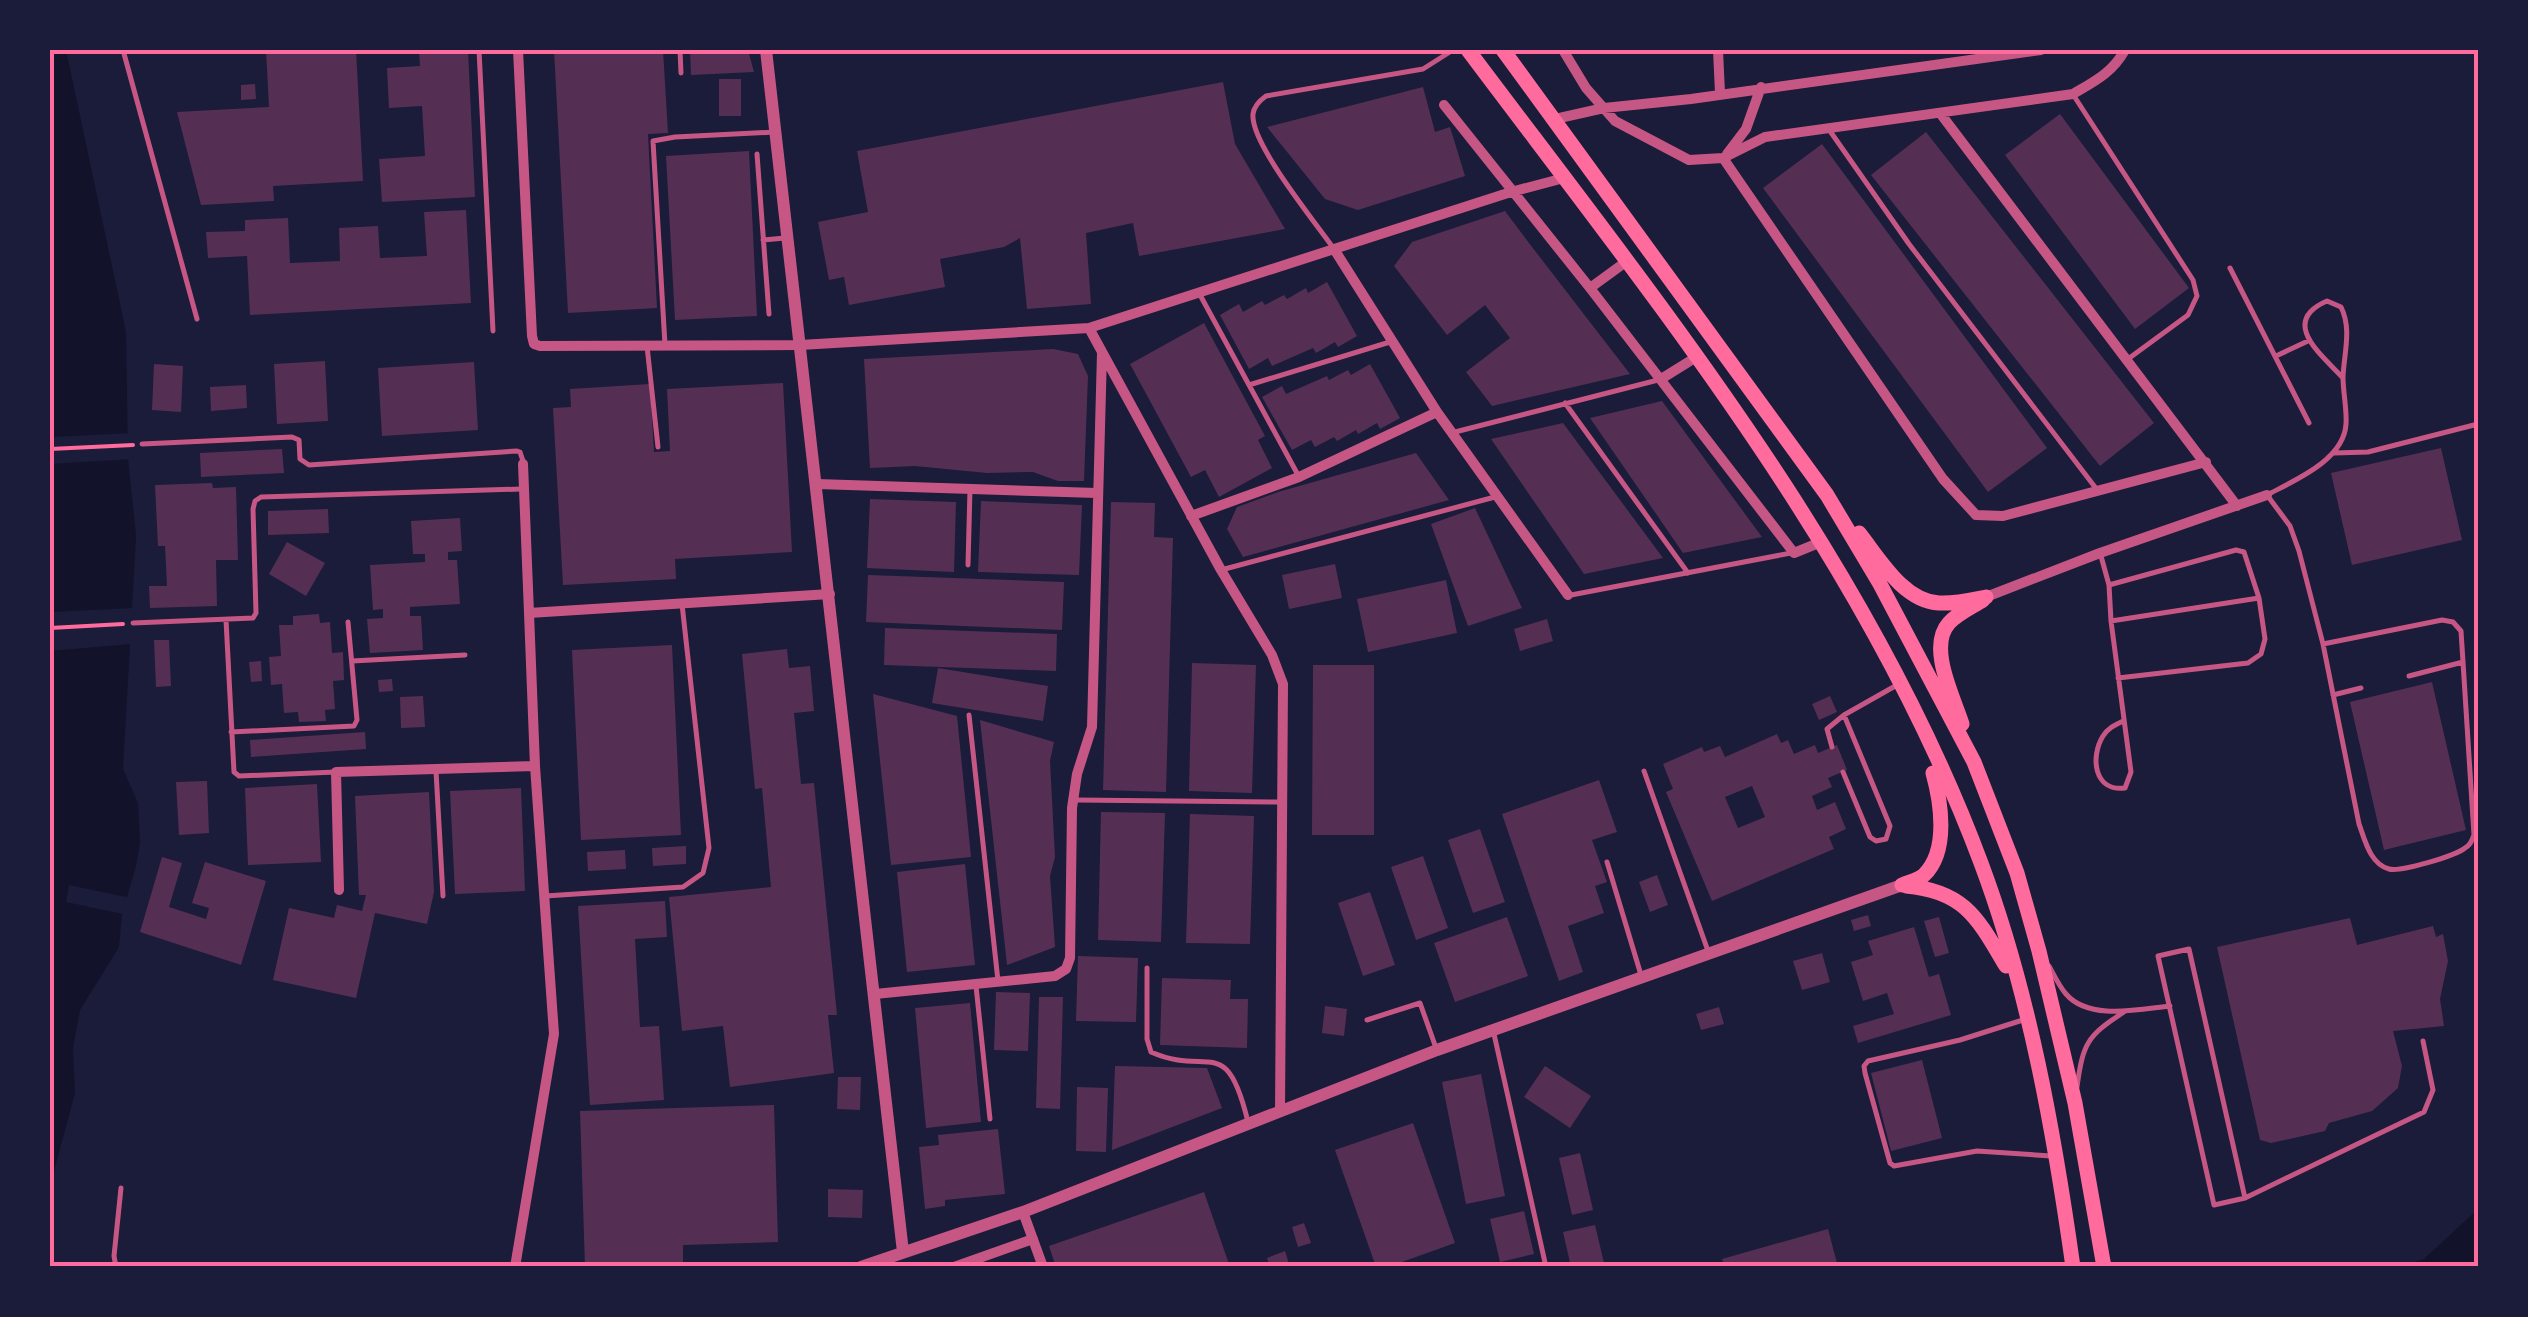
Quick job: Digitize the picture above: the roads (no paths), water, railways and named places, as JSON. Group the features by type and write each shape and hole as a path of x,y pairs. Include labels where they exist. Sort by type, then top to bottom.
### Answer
{"main road":[{"path":"1468,50 1698,356 1803,510 1900,684 1982,865 2018,986 2073,1267"},
{"path":"1504,50 1827,495 1906,590 1937,604 1986,597"},
{"path":"1827,495 1880,584 1974,762"},
{"path":"1986,597 1949,624 1942,637 1942,658 1974,762 2017,873 2039,950 2075,1103 2104,1267"},
{"path":"1902,885 1924,876 1936,856 1940,828 1940,796 1919,723"},
{"path":"1902,885 1932,888 1971,910 2018,986"}],"street":[{"path":"518,50 532,340 540,346 800,345 1089,328 1564,178"},
{"path":"766,50 903,1252"},
{"path":"1563,50 1586,88 1615,120 1689,160 1723,158 1765,137 2072,94 2104,77 2125,50"},
{"path":"1718,50 1720,93"},
{"path":"1934,50 1934,64"},
{"path":"1555,119 1604,108 2040,50"},
{"path":"1723,158 1746,130 1761,87"},
{"path":"1444,106 1794,553 1820,542"},
{"path":"1940,113 2236,506"},
{"path":"1723,158 1942,479 1976,514 2003,516 2206,462"},
{"path":"1334,249 1437,412 1568,595"},
{"path":"1590,288 1627,261"},
{"path":"1089,328 1272,656 1283,684 1280,1112"},
{"path":"875,994 1056,976 1066,969 1070,958 1073,800 1092,727 1102,352"},
{"path":"1660,380 1698,356"},
{"path":"1191,516 1299,477 1437,412"},
{"path":"515,1267 554,1034 535,766 523,464"},
{"path":"817,484 1096,493"},
{"path":"1986,597 2267,495"},
{"path":"529,613 830,594"},
{"path":"340,890 336,772 535,766"},
{"path":"861,1267 1023,1212 1438,1050 1902,885"},
{"path":"1023,1212 1043,1267"},
{"path":"954,1267 1033,1239"}],"lane":[{"path":"124,50 197,319"},
{"path":"479,50 494,331"},
{"path":"680,50 681,73"},
{"path":"1334,249 1265,151 1254,126 1253,113 1258,102 1266,96 1423,69 1453,50"},
{"path":"2072,94 2193,280 2196,296 2188,315 2128,358"},
{"path":"1829,128 1909,244 2098,490"},
{"path":"666,345 653,141 675,136 778,132"},
{"path":"757,154 769,314"},
{"path":"763,240 788,238"},
{"path":"2230,268 2309,423"},
{"path":"1199,293 1299,477"},
{"path":"2334,454 2346,425 2343,378 2348,320 2342,307 2327,301 2315,306 2306,318 2308,341 2343,378"},
{"path":"2276,356 2308,341"},
{"path":"1250,385 1390,342"},
{"path":"647,346 658,447"},
{"path":"1453,432 1660,380"},
{"path":"1565,403 1688,572"},
{"path":"2323,644 2442,620 2453,622 2460,631 2474,835 2469,846 2401,870 2387,869 2368,848 2359,824 2323,644 2290,526 2267,495 2334,454 2368,452 2478,424"},
{"path":"142,444 292,437 299,440 300,459 309,464 517,452 523,464"},
{"path":"133,623 248,620 256,612 253,509 255,501 262,497 524,489"},
{"path":"968,565 970,489"},
{"path":"1221,570 1498,496"},
{"path":"2109,585 2236,550 2244,552 2259,598 2265,639 2261,654 2248,663 2118,678"},
{"path":"1568,595 1794,553"},
{"path":"2100,553 2109,585 2131,772 2125,788 2105,787 2100,781 2100,740 2123,720"},
{"path":"2111,621 2259,598"},
{"path":"545,896 683,887 703,873 708,848 682,604"},
{"path":"226,620 234,772 238,776 336,772"},
{"path":"232,732 354,726 348,622"},
{"path":"352,661 466,655"},
{"path":"2409,676 2463,662"},
{"path":"1832,747 1827,729 1900,684"},
{"path":"2333,695 2361,688"},
{"path":"969,715 998,981"},
{"path":"1843,772 1870,836 1876,841 1886,839 1890,826 1844,715"},
{"path":"436,771 443,896"},
{"path":"1644,771 1709,954"},
{"path":"1073,800 1283,802"},
{"path":"1607,862 1642,978"},
{"path":"2039,950 2068,996 2084,1006 2126,1011 2170,1006"},
{"path":"2245,1198 2189,950 2158,956 2214,1205 2245,1198 2424,1112 2434,1090 2423,1041"},
{"path":"1147,968 1147,1039 1151,1052 1223,1065 1239,1089 1248,1124"},
{"path":"976,984 990,1119"},
{"path":"1366,1020 1420,1003 1438,1050"},
{"path":"2075,1103 2086,1046 2096,1030 2126,1011"},
{"path":"2026,1019 1960,1040 1868,1061 1865,1074 1894,1166 1977,1151 2054,1156"},
{"path":"1493,1031 1546,1267"},
{"path":"116,1267 122,1188"}]}
